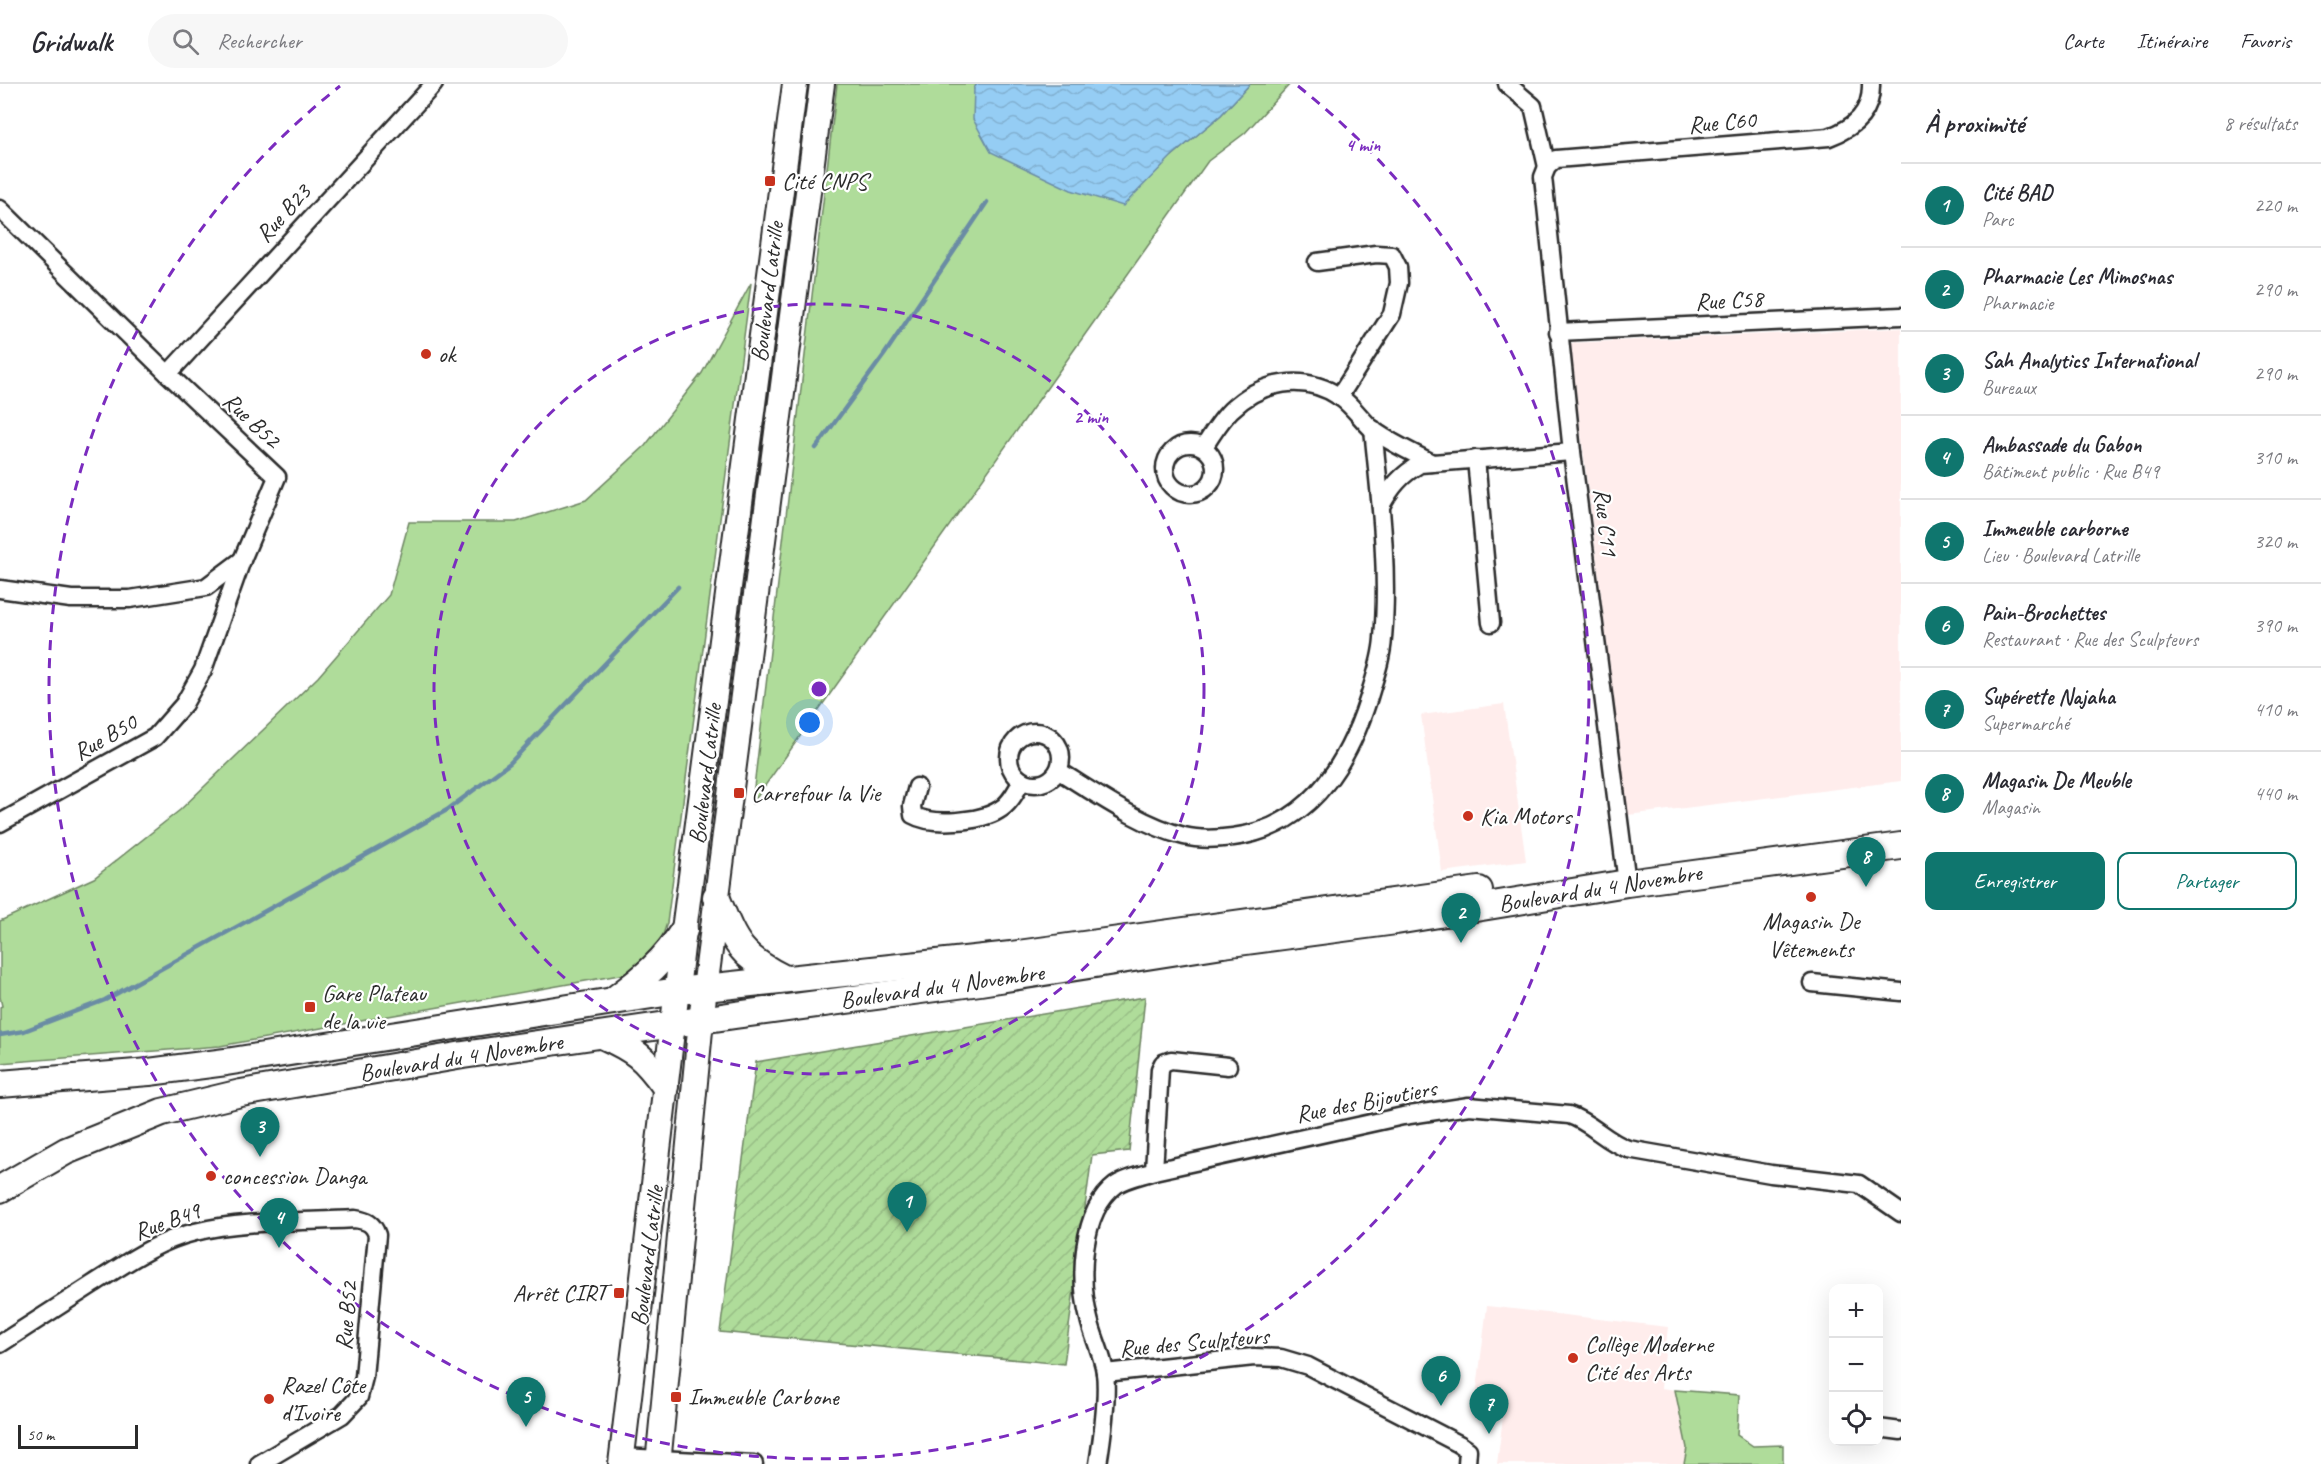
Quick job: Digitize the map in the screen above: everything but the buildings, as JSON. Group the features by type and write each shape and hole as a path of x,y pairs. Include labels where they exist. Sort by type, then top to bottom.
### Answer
{"main road":[{"name":"Boulevard Latrille","path":"622,1460 661,1143 665,1086 684,930 795,84"},
{"name":"Boulevard Latrille","path":"658,1462 705,988 822,84"},
{"name":"Boulevard du 4 Novembre","path":"0,1189 66,1151 162,1112 241,1093 463,1055 980,982 1223,944 1396,921 1626,875 1901,829"},
{"name":"Boulevard du 4 Novembre","path":"0,1084 149,1072 226,1062 705,988 1123,941 1376,903 1520,885 1901,846"},
{"path":"716,897 728,925 746,955 760,967 785,979"},
{"path":"613,1001 640,981 667,956 684,930"},
{"path":"602,1035 639,1054 665,1086"},
{"path":"661,1143 690,1146"}],"street":[{"name":"Rue B23","path":"168,374 434,84"},
{"name":"Rue C11","path":"1507,84 1533,106 1547,167 1543,177 1558,332 1626,875"},
{"name":"Rue C60","path":"1547,167 1556,159 1829,137 1846,131 1858,122 1866,109 1871,84"},
{"name":"Rue B52","path":"0,209 277,477 242,560"},
{"path":"1317,262 1376,254 1392,255 1398,267 1399,284 1392,314 1339,397"},
{"name":"Rue C58","path":"1558,332 1901,316"},
{"path":"1204,447 1232,409 1269,385 1287,381 1322,387 1339,397 1373,429 1432,463"},
{"path":"1059,771 1119,807 1184,836 1214,840 1245,836 1274,827 1306,807 1332,777 1351,744 1363,717 1383,640 1385,599 1381,506 1373,429"},
{"path":"1381,506 1392,486 1405,472 1420,464 1572,452"},
{"path":"1476,459 1491,622"},
{"path":"0,589 71,599 130,599 206,587 242,560"},
{"name":"Rue B50","path":"0,823 155,737 184,705 203,670 242,560"},
{"path":"1039,731 1049,735 1057,741 1061,751 1062,761 1059,771 1052,779 1042,783 1032,784 1022,781 1009,765 1012,744 1019,736 1028,732 1039,731"},
{"path":"917,788 912,806 913,815 922,820 952,821 984,816 1000,810 1012,799 1022,781"},
{"path":"1812,983 1901,992"},
{"path":"1154,1171 1160,1069 1164,1062 1171,1060 1228,1066"},
{"name":"Rue des Bijoutiers","path":"1098,1464 1105,1373 1100,1349 1089,1320 1084,1292 1084,1260 1090,1222 1097,1206 1117,1184 1154,1171 1403,1116 1469,1106 1569,1115 1578,1118 1628,1149 1771,1174 1859,1184 1901,1213"},
{"name":"Rue B49","path":"0,1344 138,1256 194,1232 225,1227 356,1219 367,1221 374,1226"},
{"name":"Rue B52","path":"259,1464 342,1415 359,1397 364,1377 376,1254 377,1235 374,1226"},
{"name":"Rue des Sculpteurs","path":"1105,1373 1254,1357 1281,1358 1308,1366 1459,1444 1468,1450 1467,1464"},
{"path":"1883,1429 1901,1431"},
{"path":"622,1460 754,1464"}],"shaded area":[{"path":"1901,328 1901,781 1628,815 1570,343"},
{"path":"1504,704 1526,861 1442,872 1421,715"},
{"name":"Collège Moderne Cité des Arts","path":"1487,1306 1668,1327 1661,1388 1675,1390 1687,1448 1684,1464 1497,1464 1503,1417 1474,1414"}],"green space":[{"path":"837,84 977,84 974,89 1172,156 1221,115 1250,84 1290,84 1245,133 1208,161 752,804"},
{"path":"751,283 667,923 653,954 625,974 220,1046 0,1063 0,1007 2,1006 0,921 94,878 180,810 318,677 389,595 409,522 516,522 586,500 645,446 702,373"},
{"path":"1145,997 1129,1151 1092,1155 1064,1364 720,1332 756,1062"},
{"path":"1675,1390 1739,1395 1737,1435 1753,1446 1783,1445 1783,1464 1684,1464 1687,1448"}],"water":[{"path":"977,84 1250,84 1221,115 1172,156 1123,206 1071,190 991,152 973,119 974,88"}],"waterway":[{"path":"816,448 884,355 987,202"},
{"path":"0,1035 24,1031 105,1000 447,810 510,763 678,587"}],"place":[{"name":"Cité CNPS","path":"770,181"},
{"name":"ok","path":"426,354"},
{"name":"Carrefour la Vie","path":"739,793"},
{"name":"Kia Motors","path":"1468,816"},
{"name":"Magasin De Meuble","path":"1866,887"},
{"name":"Magasin De Vêtements","path":"1811,897"},
{"name":"Pharmacie Les Mimosnas","path":"1461,943"},
{"name":"Gare Plateau de la vie","path":"310,1007"},
{"name":"Sah Analytics International","path":"260,1157"},
{"name":"concession Danga","path":"211,1176"},
{"name":"Cité BAD","path":"907,1232"},
{"name":"Ambassade du Gabon","path":"279,1248"},
{"name":"Arrêt CIRT","path":"619,1293"},
{"name":"Collège Moderne Cité des Arts","path":"1573,1358"},
{"name":"Immeuble Carbone","path":"676,1397"},
{"name":"Razel Côte d’Ivoire","path":"269,1399"},
{"name":"Pain-Brochettes","path":"1441,1406"},
{"name":"Immeuble carborne","path":"526,1427"},
{"name":"Supérette Najaha","path":"1489,1434"}]}
